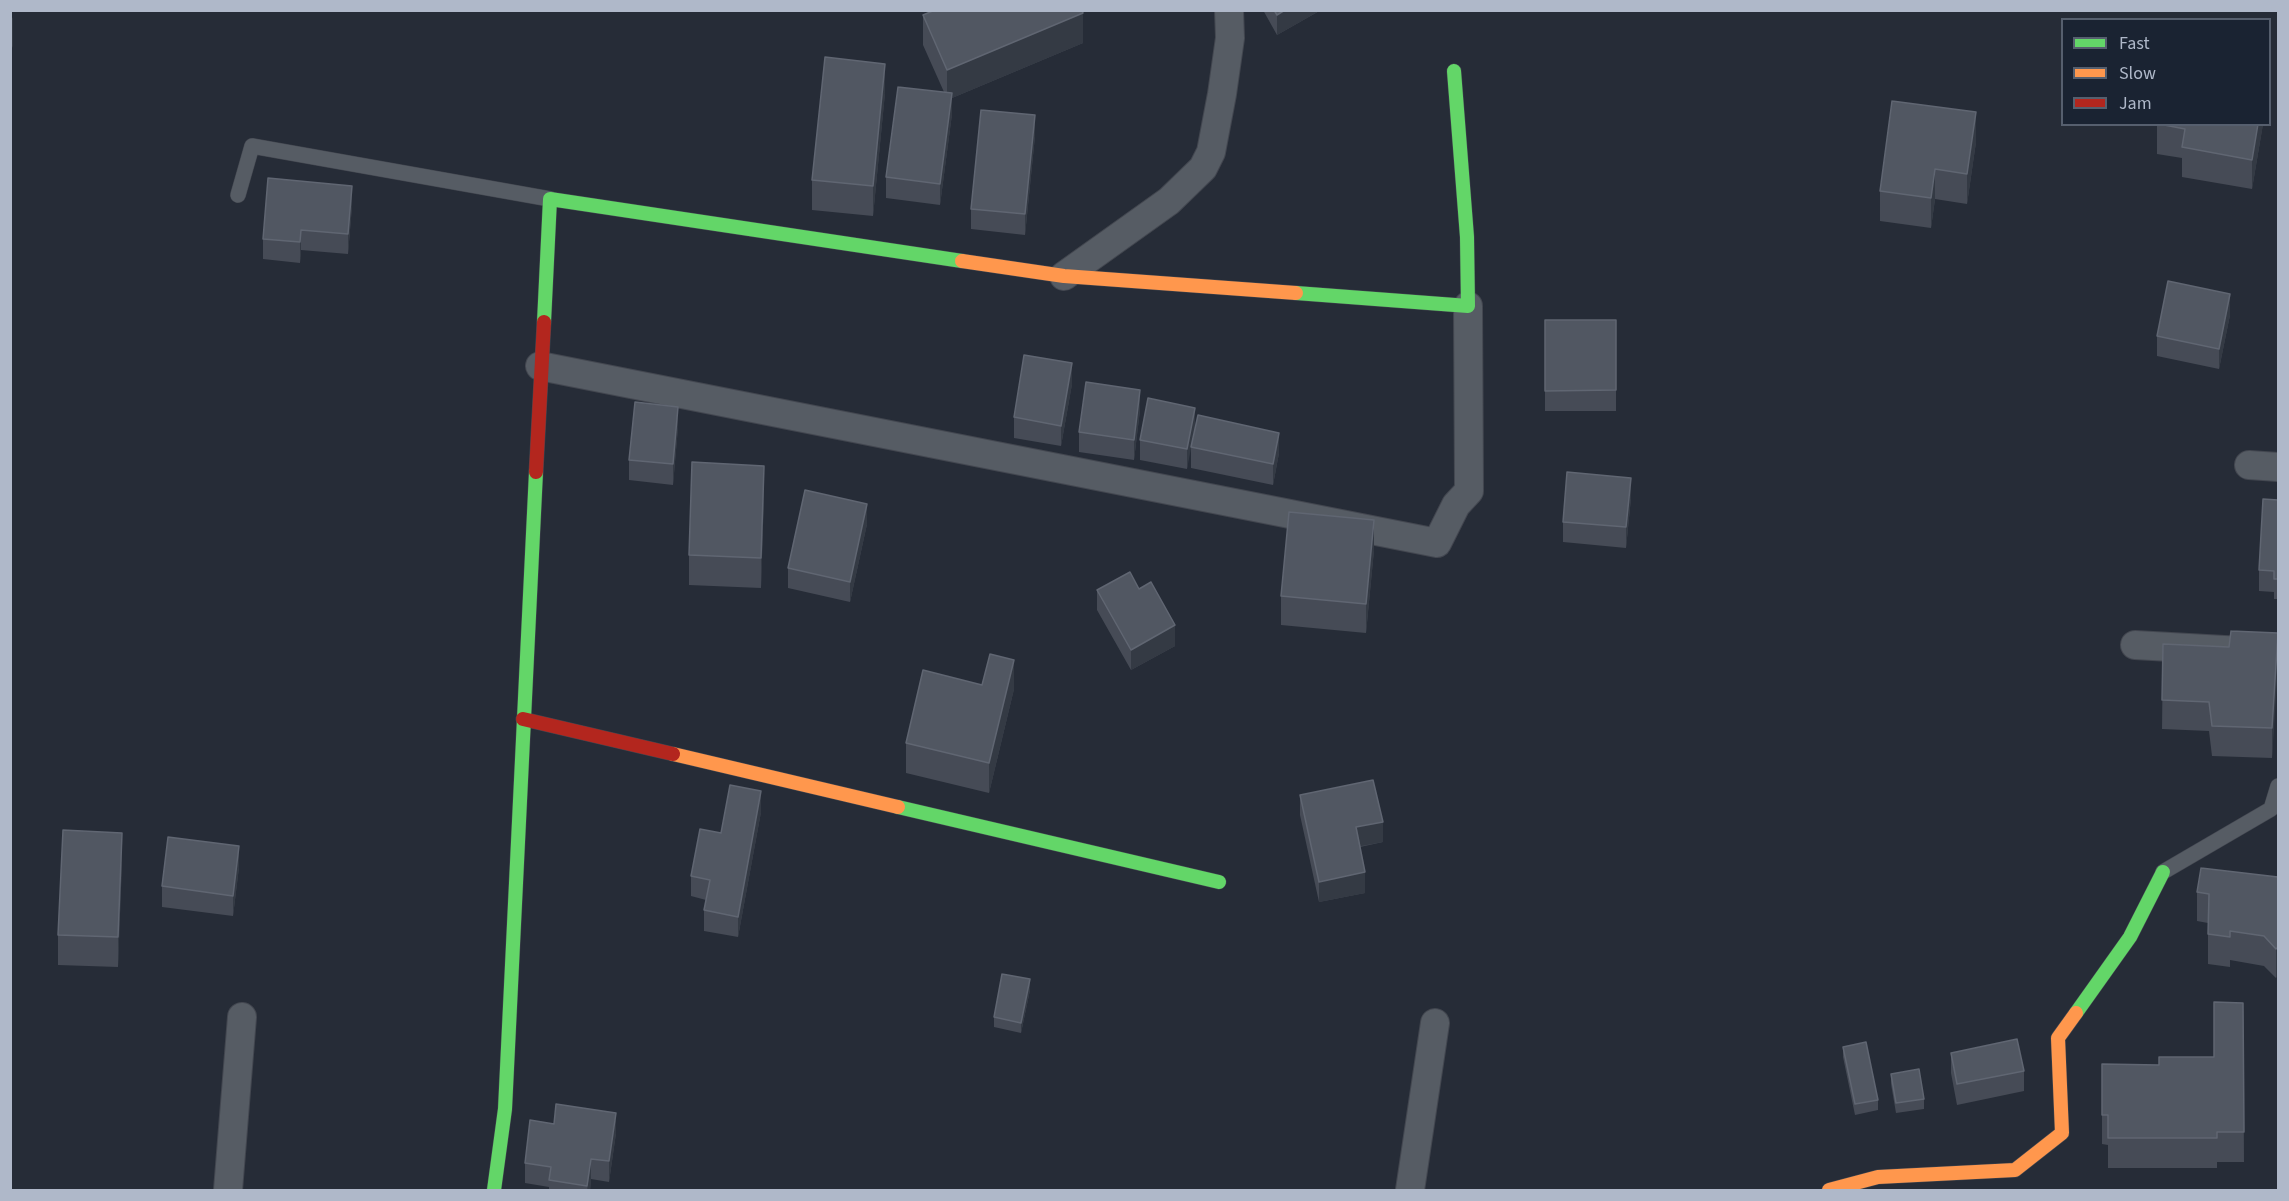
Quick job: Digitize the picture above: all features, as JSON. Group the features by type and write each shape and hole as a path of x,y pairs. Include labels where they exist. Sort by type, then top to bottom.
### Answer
{"street":[{"path":"1064,276 1169,201 1203,168 1211,152 1222,94 1230,39 1229,10"},
{"path":"540,366 1437,543 1456,505 1469,491 1467,237 1454,71"},
{"path":"494,1191 505,1109 550,199 1064,276 1468,306"},
{"path":"2248,465 2278,467"},
{"path":"2134,645 2278,653"},
{"path":"523,719 1219,882"},
{"path":"1829,1191 1878,1177 2015,1170 2062,1133 2058,1038 2130,938 2163,872"},
{"path":"228,1191 242,1017"},
{"path":"1410,1191 1435,1023"}],"lane":[{"path":"238,195 252,146 550,199"},
{"path":"2163,872 2271,809 2278,786"}],"building":[{"path":"935,10 1082,10 1083,13 947,70 923,15"},
{"path":"1274,10 1285,10 1277,15"},
{"path":"825,57 885,64 873,186 812,180"},
{"path":"898,87 952,93 940,184 886,177"},
{"path":"1892,101 1976,112 1967,174 1935,169 1931,198 1880,191"},
{"path":"981,110 1035,115 1025,214 971,209"},
{"path":"2169,126 2258,126 2252,160 2182,147 2185,129"},
{"path":"268,178 352,186 348,234 301,230 300,242 263,239"},
{"path":"2168,281 2230,294 2219,349 2157,336"},
{"path":"1545,320 1616,320 1616,390 1545,391"},
{"path":"1024,355 1072,363 1061,426 1014,417"},
{"path":"1086,382 1140,390 1134,440 1079,432"},
{"path":"1148,398 1195,408 1187,449 1140,440"},
{"path":"635,402 678,407 673,464 629,460"},
{"path":"1198,415 1279,433 1273,464 1191,447"},
{"path":"692,462 764,466 761,558 689,555"},
{"path":"1567,472 1631,478 1626,527 1563,522"},
{"path":"805,490 867,504 850,582 788,568"},
{"path":"2263,499 2278,500 2278,579 2274,579 2274,571 2259,570"},
{"path":"1289,512 1374,520 1366,604 1281,596"},
{"path":"1130,572 1139,589 1151,582 1175,625 1131,650 1097,590"},
{"path":"2231,631 2278,633 2272,728 2212,726 2209,702 2162,700 2163,644 2229,647"},
{"path":"990,654 1014,660 989,763 906,743 923,670 982,685"},
{"path":"1373,780 1383,822 1356,827 1365,872 1319,882 1300,795"},
{"path":"730,785 761,791 738,917 704,910 710,880 691,876 700,829 721,833"},
{"path":"63,830 122,833 118,937 58,935"},
{"path":"168,837 239,846 233,896 162,886"},
{"path":"2201,868 2278,877 2278,947 2276,949 2264,936 2230,931 2230,937 2208,934 2209,894 2197,892"},
{"path":"1002,974 1030,979 1021,1023 994,1017"},
{"path":"2214,1002 2243,1003 2244,1132 2217,1132 2217,1138 2108,1138 2108,1115 2102,1115 2102,1064 2159,1065 2159,1057 2214,1057"},
{"path":"2017,1039 2024,1071 1957,1084 1951,1053"},
{"path":"1866,1042 1878,1100 1855,1104 1843,1047"},
{"path":"1919,1069 1924,1099 1896,1103 1891,1074"},
{"path":"556,1104 616,1113 609,1161 591,1159 587,1186 549,1180 551,1167 525,1163 530,1120 554,1124"}],"traffic: fast":[{"path":"1296,293 1468,306 1467,237 1454,71"},
{"path":"544,322 550,199 962,261"},
{"path":"494,1190 505,1109 536,472"},
{"path":"898,807 1219,882"},
{"path":"2076,1013 2130,937 2163,872"}],"traffic: slow":[{"path":"962,261 1064,276 1296,293"},
{"path":"673,754 898,807"},
{"path":"1829,1190 1878,1177 2015,1170 2062,1133 2058,1038 2076,1013"}],"traffic: jam":[{"path":"536,472 544,322"},
{"path":"523,719 673,754"}]}
